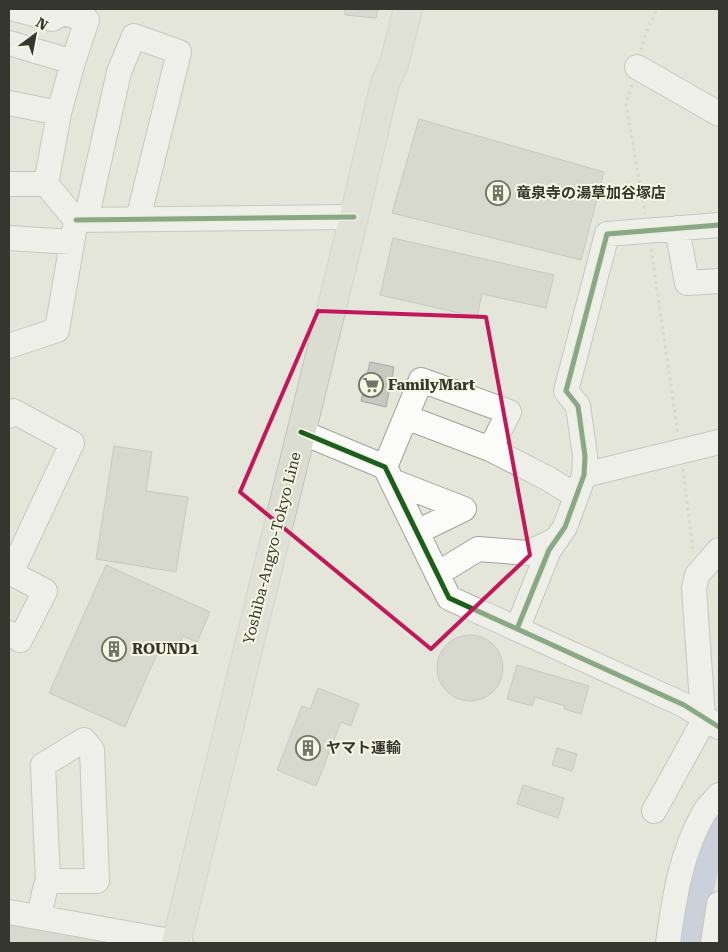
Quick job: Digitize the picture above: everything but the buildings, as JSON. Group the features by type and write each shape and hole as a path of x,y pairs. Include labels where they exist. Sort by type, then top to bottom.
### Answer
{"main road":[{"name":"Yoshiba-Angyo-Tokyo Line","path":"178,943 385,83 394,64 408,9"}],"street":[{"path":"14,9 52,19 64,13 87,20 73,62 60,112 46,184 78,227"},
{"path":"9,346 57,330 78,227 119,72 134,36 179,52 138,219"},
{"path":"9,43 73,62"},
{"path":"637,67 719,114"},
{"path":"9,103 60,112"},
{"path":"9,184 46,184"},
{"path":"9,238 138,219 354,217"},
{"path":"517,629 549,550 565,527 580,485 585,456 578,406 566,390 607,234 677,228 717,218"},
{"path":"677,228 687,283 719,281"},
{"path":"490,450 509,412 421,380 406,417 388,474 449,598 684,705 711,722"},
{"path":"9,416 13,410 72,443 10,573 45,591 20,640 9,633"},
{"path":"406,417 490,450 547,478 580,485 680,451 719,442"},
{"path":"301,432 464,509 417,532"},
{"path":"437,574 478,549 528,553 556,539"},
{"path":"711,722 694,588 697,575 719,550"},
{"path":"654,811 702,724 711,722"},
{"path":"39,917 48,881 43,765 84,740 92,750 98,881 48,881"},
{"path":"668,943 681,868 705,811 719,795"},
{"path":"713,943 719,904"},
{"path":"9,912 178,943"}],"path":[{"path":"657,9 646,33 626,104 648,231 697,575"}],"highlighted area":[{"path":"318,311 486,317 530,555 431,649 240,492"}],"waterway":[{"path":"692,943 703,870 707,856 719,831"}],"cycle path":[{"path":"76,220 354,217"},
{"path":"517,629 549,550 565,527 584,475 585,456 578,406 566,391 607,234 719,225"},
{"path":"301,432 385,467 449,598 684,705 719,727"}],"place":[{"name":"竜泉寺の湯草加谷塚店","path":"498,193"},
{"name":"FamilyMart","path":"371,385"},
{"name":"ROUND1","path":"114,649"},
{"name":"ヤマト運輸","path":"308,748"}]}
